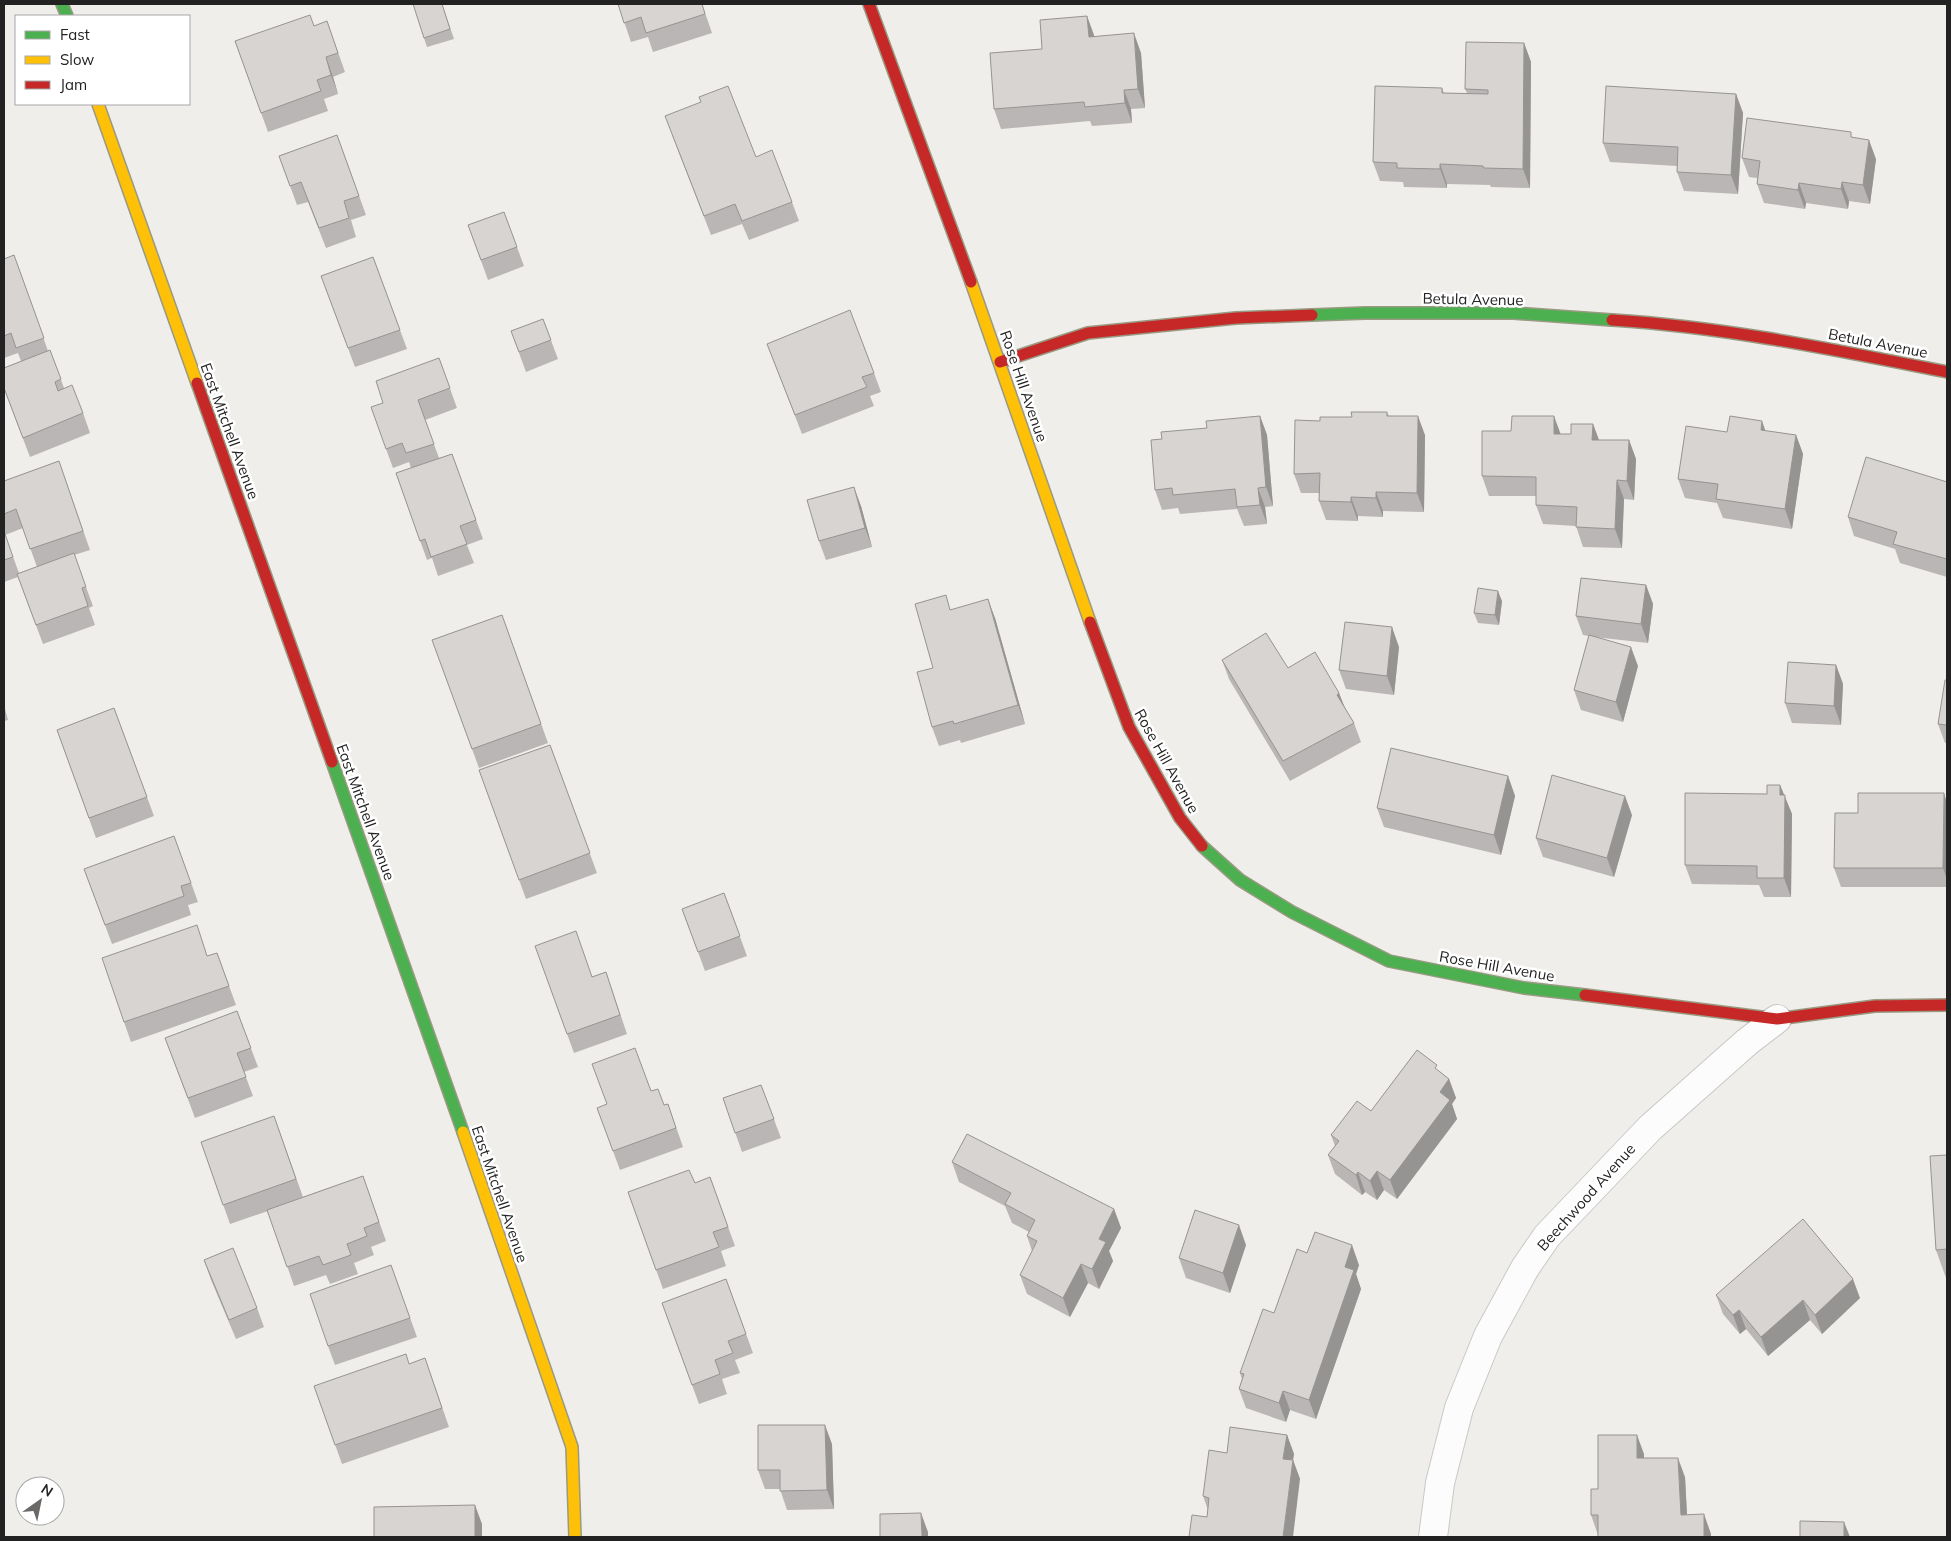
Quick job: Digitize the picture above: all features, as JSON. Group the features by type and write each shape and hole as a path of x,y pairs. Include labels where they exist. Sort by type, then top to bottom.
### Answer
{"street":[{"name":"Rose Hill Avenue","path":"869,4 1000,362 1100,652 1129,727 1180,818 1207,852 1240,880 1292,912 1389,961 1524,988 1777,1019 1875,1006 1947,1005"},
{"name":"East Mitchell Avenue","path":"98,105 420,1008 572,1447 575,1537"},
{"name":"Betula Avenue","path":"1000,362 1088,333 1236,318 1365,313 1513,313 1661,323 1808,344 1947,372"},
{"name":"Beechwood Avenue","path":"1433,1537 1440,1483 1459,1408 1488,1336 1531,1260 1547,1236 1650,1128 1777,1019"}],"building":[{"path":"413,4 442,4 450,29 424,38"},
{"path":"618,4 702,4 705,14 646,33 641,17 624,23"},
{"path":"310,15 314,26 327,21 338,53 326,57 331,75 317,80 321,91 261,113 235,41"},
{"path":"1087,16 1089,37 1134,33 1138,89 1124,90 1125,103 1085,107 1084,102 994,109 990,53 1042,49 1040,20"},
{"path":"1466,42 1524,43 1523,169 1440,164 1440,169 1397,168 1397,163 1373,162 1375,86 1442,88 1442,93 1488,94 1488,90 1465,89"},
{"path":"728,86 756,157 772,150 792,202 742,221 735,204 704,216 665,116 701,102 699,97"},
{"path":"1606,86 1736,94 1731,175 1677,172 1678,147 1603,143"},
{"path":"1747,118 1851,132 1851,137 1869,140 1863,185 1842,182 1841,189 1799,183 1798,190 1757,184 1760,161 1742,158"},
{"path":"337,135 359,196 344,201 349,218 319,228 301,182 290,186 279,156"},
{"path":"504,212 517,247 481,260 468,225"},
{"path":"14,255 44,338 16,348 11,333 4,336 4,259"},
{"path":"373,257 400,330 348,348 321,276"},
{"path":"850,310 874,373 862,377 867,387 795,415 767,344"},
{"path":"543,319 551,340 519,352 511,331"},
{"path":"50,350 61,379 55,382 58,391 72,385 83,413 23,438 4,388 4,368"},
{"path":"439,358 450,388 418,400 434,444 406,453 402,443 386,449 371,407 383,403 376,381"},
{"path":"1351,412 1387,412 1387,416 1418,416 1417,493 1376,492 1376,498 1351,497 1351,502 1319,501 1320,473 1294,474 1295,420 1320,421 1320,417 1352,417"},
{"path":"1260,416 1266,487 1258,488 1260,505 1237,507 1235,489 1173,495 1172,488 1155,490 1151,440 1162,439 1161,432 1207,428 1206,421"},
{"path":"1512,416 1554,416 1554,434 1571,434 1571,424 1593,424 1592,440 1629,440 1627,481 1617,480 1615,529 1576,527 1577,507 1536,505 1536,477 1482,476 1482,431 1511,431"},
{"path":"1730,416 1762,421 1761,430 1796,435 1785,509 1716,499 1718,484 1678,479 1686,426 1727,432"},
{"path":"452,454 476,520 460,526 467,544 431,557 425,539 420,541 396,473"},
{"path":"1866,457 1947,482 1947,559 1893,544 1897,532 1848,517"},
{"path":"59,461 83,531 30,549 16,509 4,514 4,481"},
{"path":"854,487 865,528 819,541 807,500"},
{"path":"4,531 13,557 4,560"},
{"path":"74,553 86,587 82,588 88,606 36,625 17,574"},
{"path":"1581,578 1646,585 1641,624 1576,616"},
{"path":"1478,588 1498,591 1495,615 1474,613"},
{"path":"946,595 950,610 988,599 1018,705 954,724 953,721 932,727 917,672 933,668 915,604"},
{"path":"502,615 541,724 472,749 432,640"},
{"path":"1345,622 1392,627 1387,676 1339,670"},
{"path":"1266,633 1288,668 1315,652 1354,723 1283,761 1222,660"},
{"path":"1589,635 1631,647 1616,702 1574,690"},
{"path":"1788,662 1836,665 1834,706 1785,703"},
{"path":"1945,680 1947,680 1947,725 1938,724"},
{"path":"114,708 147,797 89,818 57,730"},
{"path":"550,745 590,853 519,880 479,770"},
{"path":"1391,748 1508,776 1494,835 1377,808"},
{"path":"1552,775 1625,796 1607,858 1536,838"},
{"path":"1767,785 1780,785 1780,795 1785,795 1784,878 1757,878 1757,866 1685,865 1685,793 1767,794"},
{"path":"1858,793 1944,793 1943,868 1834,868 1835,813 1858,813"},
{"path":"174,836 191,883 181,886 184,896 105,925 84,869"},
{"path":"724,893 740,936 698,952 682,909"},
{"path":"197,925 207,956 217,953 229,986 124,1022 102,958"},
{"path":"576,931 592,977 606,972 620,1015 567,1034 535,946"},
{"path":"237,1011 251,1048 237,1053 246,1077 188,1098 165,1038"},
{"path":"635,1048 651,1091 658,1089 664,1105 668,1104 676,1128 613,1151 597,1108 607,1104 592,1064"},
{"path":"1417,1050 1437,1065 1435,1068 1449,1079 1440,1092 1450,1100 1390,1180 1377,1171 1370,1181 1358,1172 1356,1175 1328,1155 1339,1141 1331,1135 1357,1101 1371,1111"},
{"path":"761,1085 774,1119 735,1133 723,1098"},
{"path":"274,1116 296,1179 223,1205 201,1142"},
{"path":"967,1134 1114,1209 1099,1239 1106,1242 1092,1269 1081,1264 1063,1298 1020,1275 1037,1241 1027,1236 1035,1220 1005,1204 1011,1193 952,1162"},
{"path":"1947,1155 1947,1249 1936,1250 1930,1156"},
{"path":"689,1170 695,1183 710,1177 728,1227 713,1232 719,1247 656,1270 628,1192"},
{"path":"363,1176 379,1222 364,1228 367,1236 347,1244 351,1255 323,1265 319,1256 287,1267 267,1210"},
{"path":"1195,1210 1239,1225 1223,1273 1179,1258"},
{"path":"1803,1219 1853,1279 1815,1315 1803,1300 1761,1337 1739,1310 1733,1315 1716,1295"},
{"path":"1315,1232 1352,1245 1345,1267 1354,1270 1309,1400 1283,1391 1279,1403 1239,1389 1244,1374 1240,1373 1263,1309 1274,1313 1297,1249 1307,1253"},
{"path":"233,1248 257,1308 229,1320 204,1260"},
{"path":"391,1265 410,1318 328,1346 310,1294"},
{"path":"726,1279 746,1334 728,1341 733,1353 715,1360 720,1374 692,1385 662,1303"},
{"path":"406,1354 409,1364 425,1358 442,1408 335,1445 314,1386"},
{"path":"758,1425 825,1425 827,1490 780,1491 780,1470 758,1470"},
{"path":"1230,1427 1287,1435 1283,1459 1293,1460 1283,1537 1189,1537 1192,1515 1207,1517 1209,1498 1203,1496 1209,1450 1227,1453"},
{"path":"1598,1435 1637,1435 1637,1458 1678,1458 1681,1515 1704,1514 1704,1537 1598,1537 1598,1515 1591,1515 1591,1489 1598,1489"},
{"path":"475,1505 475,1537 374,1537 374,1507"},
{"path":"921,1513 922,1537 880,1537 880,1514"},
{"path":"1800,1521 1844,1522 1844,1537 1800,1537"}],"traffic: fast":[{"path":"62,4 67,15"},
{"path":"1312,315 1513,313 1612,320"},
{"path":"332,762 463,1132"},
{"path":"1202,846 1240,880 1292,912 1389,961 1524,988 1585,995"}],"traffic: slow":[{"path":"98,105 197,383"},
{"path":"971,282 1090,622"},
{"path":"463,1132 572,1447 575,1537"}],"traffic: jam":[{"path":"869,4 971,282"},
{"path":"1000,362 1088,333 1236,318 1312,315"},
{"path":"1612,320 1654,323 1738,334 1947,372"},
{"path":"197,383 332,762"},
{"path":"1090,622 1129,727 1180,818 1202,846"},
{"path":"1585,995 1777,1019 1875,1006 1947,1005"}]}
